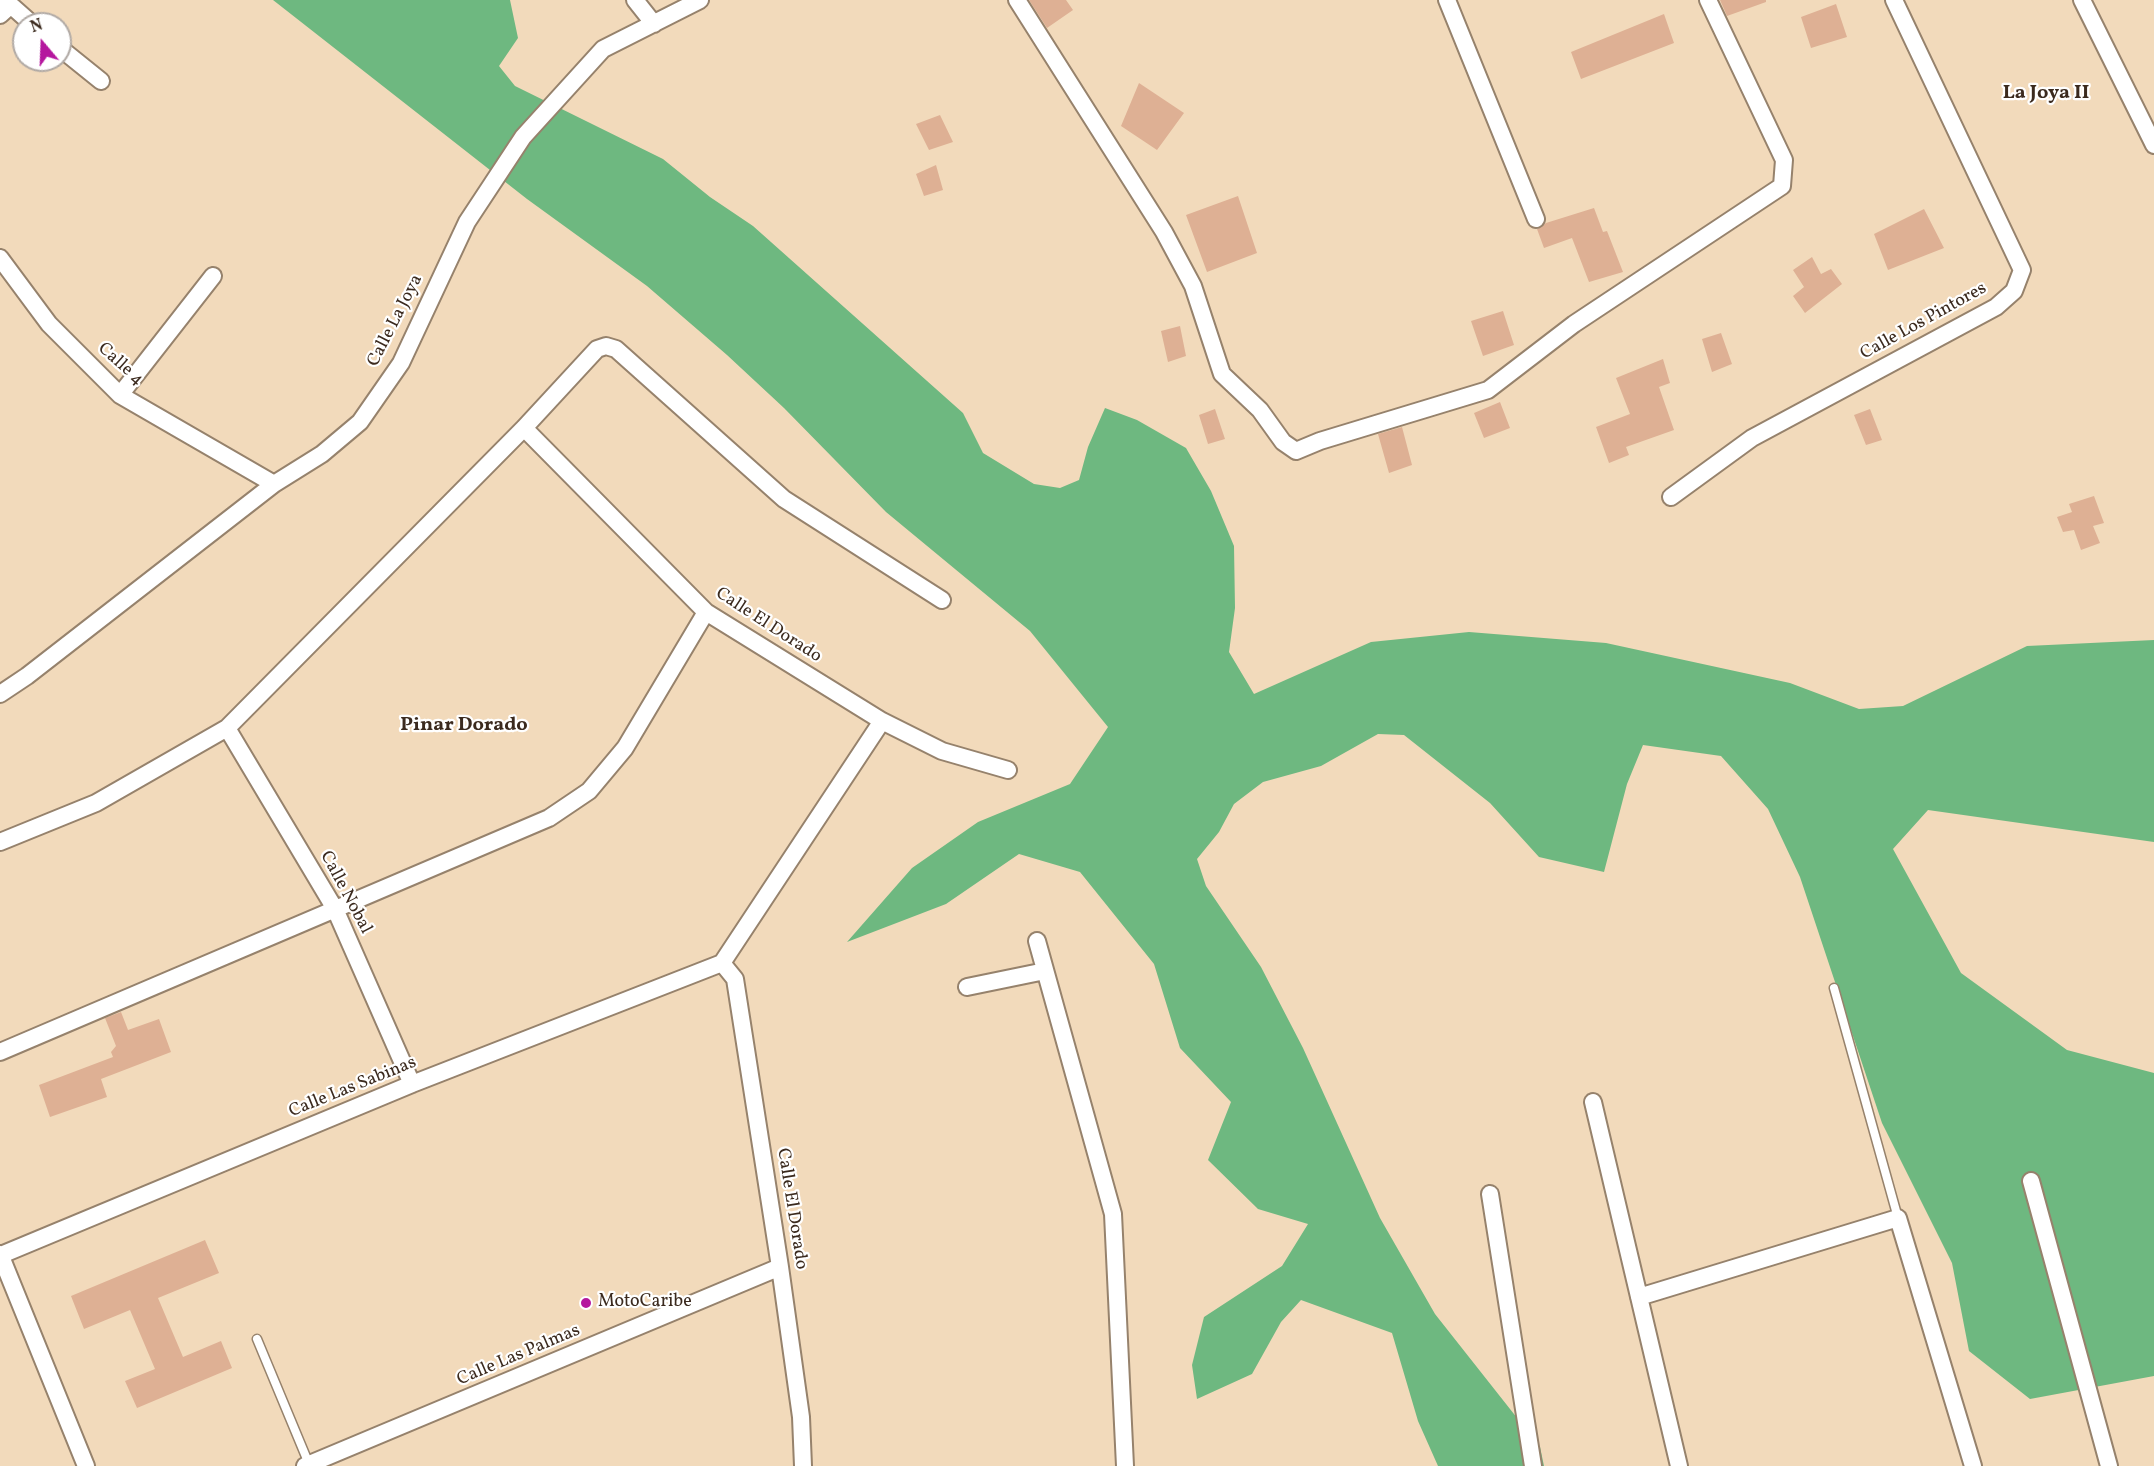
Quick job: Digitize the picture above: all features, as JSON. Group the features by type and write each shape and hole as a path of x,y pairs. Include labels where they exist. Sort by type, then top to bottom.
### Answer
{"street":[{"path":"635,0 654,24"},
{"name":"Calle La Joya","path":"0,693 27,676 274,484 322,454 360,422 400,363 467,222 523,137 603,49 700,0"},
{"path":"1017,0 1164,232 1193,286 1222,374 1260,410 1283,442 1296,451 1320,441 1488,390 1574,324 1782,186 1784,160 1708,0"},
{"path":"1447,0 1536,219"},
{"name":"Calle Los Pintores","path":"1671,497 1752,438 1996,307 2014,291 2022,270 1894,0"},
{"path":"2082,0 2154,145"},
{"path":"72,58 101,81"},
{"name":"Calle 4","path":"0,258 49,324 120,395 274,484"},
{"path":"120,395 213,276"},
{"path":"0,842 96,802 227,728 524,428 597,350 606,346 616,349 784,499 942,600"},
{"name":"Calle El Dorado","path":"524,428 706,612 882,721 942,751 1008,770"},
{"path":"0,1052 549,818 589,791 625,748 706,612"},
{"path":"723,963 882,721"},
{"name":"Calle Nobal","path":"227,728 335,909 412,1084"},
{"path":"1037,941 1113,1214 1125,1466"},
{"name":"Calle El Dorado","path":"723,963 735,979 801,1417 803,1466"},
{"name":"Calle Las Sabinas","path":"1,1254 412,1084 723,963"},
{"path":"967,987 1045,971"},
{"path":"1593,1102 1679,1466"},
{"path":"2031,1181 2109,1466"},
{"path":"1490,1194 1533,1466"},
{"path":"1639,1297 1898,1218 1973,1466"},
{"path":"1,1254 86,1466"},
{"name":"Calle Las Palmas","path":"307,1465 780,1267"}],"lane":[{"path":"1834,988 1898,1218"},
{"path":"257,1339 307,1465"}],"green space":[{"path":"273,0 510,0 518,38 499,66 515,86 663,159 710,197 753,226 963,413 983,453 1034,484 1060,488 1079,480 1088,447 1105,408 1137,420 1186,448 1211,491 1234,546 1235,608 1229,652 1254,694 1371,642 1469,632 1606,643 1790,683 1859,709 1903,706 2027,646 2154,640 2154,842 1928,810 1893,849 1961,973 2067,1050 2154,1073 2154,1376 2030,1399 1969,1351 1952,1263 1882,1123 1800,877 1768,809 1721,756 1643,745 1627,784 1604,872 1539,857 1490,803 1404,735 1378,734 1321,766 1263,782 1234,804 1219,832 1197,859 1206,886 1261,967 1303,1048 1380,1218 1435,1314 1540,1447 1544,1466 1438,1466 1418,1421 1392,1333 1301,1300 1281,1322 1252,1374 1197,1399 1192,1365 1204,1317 1282,1266 1308,1224 1258,1209 1208,1160 1231,1102 1180,1048 1154,964 1080,872 1019,854 946,904 847,942 912,868 978,822 1070,784 1108,727 1030,631 886,512 784,408 727,355 647,286 527,199"}],"building":[{"path":"1029,0 1066,0 1073,10 1047,28"},
{"path":"1720,0 1766,0 1766,2 1727,16"},
{"path":"1836,4 1847,37 1811,48 1801,17"},
{"path":"1664,14 1674,43 1581,79 1571,52"},
{"path":"1139,83 1184,113 1157,150 1121,126"},
{"path":"940,115 953,142 929,150 916,124"},
{"path":"936,165 943,190 924,196 916,174"},
{"path":"1238,196 1257,253 1207,272 1186,215"},
{"path":"1594,208 1603,232 1607,231 1623,272 1589,282 1572,238 1544,248 1537,229 1546,223"},
{"path":"1924,209 1944,248 1888,270 1874,234"},
{"path":"1812,257 1821,274 1831,269 1842,284 1805,313 1793,296 1804,287 1793,270"},
{"path":"1503,311 1514,345 1483,356 1471,321"},
{"path":"1180,326 1186,356 1168,362 1161,331"},
{"path":"1721,333 1732,364 1712,372 1702,339"},
{"path":"1663,359 1670,383 1659,387 1674,430 1626,447 1629,455 1609,463 1596,427 1630,414 1616,378"},
{"path":"1500,402 1510,428 1484,438 1474,413"},
{"path":"1215,409 1225,439 1208,444 1199,415"},
{"path":"1870,409 1882,440 1866,445 1854,415"},
{"path":"1402,427 1412,465 1389,473 1378,434"},
{"path":"2094,496 2104,523 2093,526 2100,543 2081,550 2074,530 2063,532 2057,517 2072,512 2069,504"},
{"path":"121,1012 128,1030 159,1019 171,1052 101,1079 107,1097 50,1117 39,1085 113,1057 111,1052 116,1046 105,1018"},
{"path":"205,1240 219,1273 158,1298 183,1357 221,1341 232,1368 137,1408 125,1381 155,1369 130,1310 84,1329 71,1296"}],"place":[{"name":"MotoCaribe","path":"586,1303"}],"district":[{"name":"La Joya II","path":"2046,94"},
{"name":"Pinar Dorado","path":"464,726"}]}
